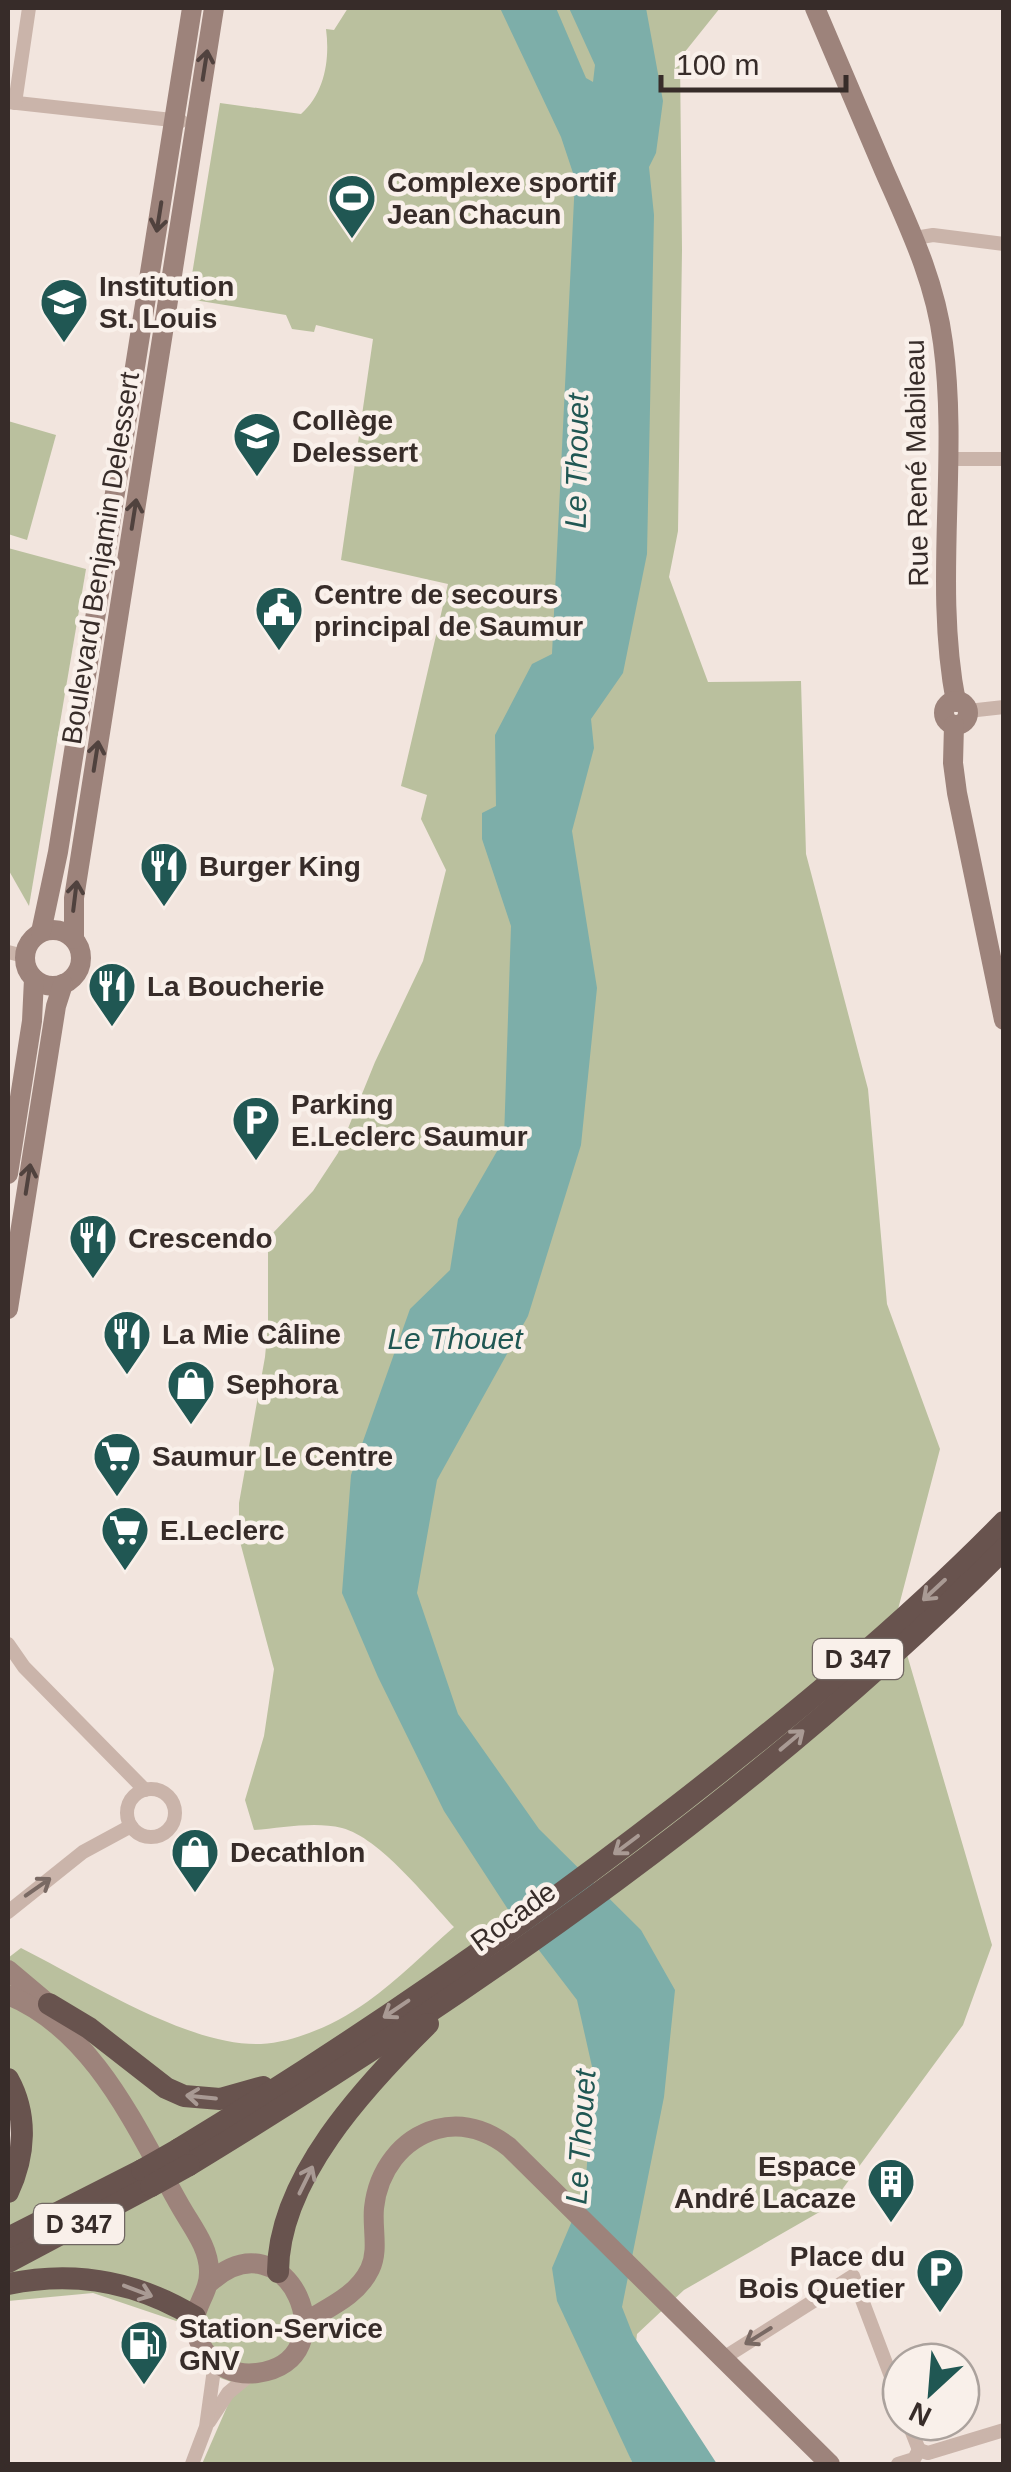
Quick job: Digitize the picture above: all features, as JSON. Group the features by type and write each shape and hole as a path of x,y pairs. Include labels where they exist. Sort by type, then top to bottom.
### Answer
{"highway":[{"name":"D 347","path":"710,1793 1004,1522"},
{"name":"Rocade","path":"8,2262 184,2156 360,2058 468,1985 482,1962 880,1665 1004,1549"},
{"name":"D 347","path":"184,2156 295,2078 482,1962"},
{"path":"278,2272 284,2226 332,2134 376,2076 468,1985"},
{"path":"49,2004 89,2028 166,2088 184,2096 220,2099 295,2078"},
{"path":"8,2079 18,2102 22,2141 20,2160 8,2192"},
{"name":"D 347","path":"8,2238 147,2178"},
{"path":"8,2284 60,2276 92,2278 140,2291 195,2317"}],"main road":[{"name":"Boulevard Benjamin Delessert","path":"74,939 74,898 185,122 192,8"},
{"name":"Boulevard Benjamin Delessert","path":"41,932 185,122 214,8"},
{"name":"Rue René Mabileau","path":"816,8 915,238 931,281 943,345 950,669 959,713 953,763 1004,1020"},
{"path":"58,930 74,939 80,949 80,965 72,979 63,984 48,986 34,979 16,954 41,932 58,930"},
{"path":"8,1174 32,1021 34,979"},
{"path":"8,1310 56,1006 63,984"},
{"path":"8,1970 20,1984 49,2004 111,2071 214,2243 243,2264"},
{"path":"8,1995 52,2021 104,2076 197,2234 208,2258 208,2284"},
{"path":"305,2322 354,2290 372,2263 374,2208 385,2174 416,2149 435,2141 463,2138 493,2146 529,2170 830,2464"},
{"path":"243,2264 278,2272 298,2292 305,2322 303,2336 288,2359 264,2372 250,2374 215,2362 200,2342 195,2317 196,2305 208,2284 243,2264"},
{"path":"298,2292 325,2297 354,2290"}],"street":[{"path":"29,8 12,102 185,122"},
{"path":"915,238 934,235 1004,244"},
{"path":"946,459 1004,460"},
{"path":"959,713 1004,707"},
{"path":"8,1644 24,1666 145,1790"},
{"path":"145,1790 158,1790 171,1798 175,1810 173,1823 164,1833 143,1835 132,1826 130,1802 145,1790"},
{"path":"8,1912 69,1863 132,1826"},
{"path":"722,2359 853,2276 881,2350"},
{"path":"206,2427 215,2362"},
{"path":"192,2464 206,2427 228,2392 250,2374"},
{"path":"919,2450 928,2453 1004,2430"},
{"path":"916,2442 919,2450"},
{"path":"898,2464 914,2459 919,2450"}],"green space":[{"path":"348,8 720,8 680,58 678,531 669,577 708,682 801,681 806,854 868,1089 887,1304 940,1449 896,1617 992,1945 963,2025 830,2206 684,2290 637,2334 624,2442 633,2464 202,2464 237,2384 212,2375 197,2356 182,2323 93,2293 8,2301 8,2168 13,2129 8,2105 8,1958 21,1948 170,2023 202,2035 261,2044 303,2035 356,2010 454,1927 402,1870 357,1834 320,1825 254,1830 245,1800 264,1736 274,1669 239,1538 239,1503 265,1357 268,1249 272,1234 313,1191 338,1153 375,1062 423,961 446,870 421,819 427,795 401,786 448,584 341,560 373,339 316,325 314,332 292,329 286,315 188,299 220,103 301,114 321,86 327,52 326,29 334,30"},
{"path":"8,421 56,435 27,540 8,534"},
{"path":"8,548 86,569 29,906 8,869"}],"water":[{"name":"Le Thouet","path":"500,8 556,8 586,78 593,82 595,65 569,8 646,8 663,101 656,153 649,167 654,215 647,554 623,673 591,719 594,748 572,831 597,988 581,1145 528,1316 437,1480 417,1593 458,1714 539,1829 641,1930 675,1990 664,2097 622,2307 633,2335 717,2464 633,2464 557,2301 552,2268 586,2179 593,2071 577,2000 509,1911 444,1811 342,1593 351,1475 410,1309 450,1270 458,1219 504,1139 511,926 482,839 482,813 496,806 495,735 532,664 552,654 575,179 561,137"}],"place":[{"name":"Complexe sportif Jean Chacun","path":"352,240"},
{"name":"Institution St. Louis","path":"64,344"},
{"name":"Collège Delessert","path":"257,478"},
{"name":"Centre de secours principal de Saumur","path":"279,652"},
{"name":"Burger King","path":"164,908"},
{"name":"La Boucherie","path":"112,1028"},
{"name":"Parking E.Leclerc Saumur","path":"256,1162"},
{"name":"Crescendo","path":"93,1280"},
{"name":"La Mie Câline","path":"127,1376"},
{"name":"Sephora","path":"191,1426"},
{"name":"Saumur Le Centre","path":"117,1498"},
{"name":"E.Leclerc","path":"125,1572"},
{"name":"Decathlon","path":"195,1894"},
{"name":"Espace André Lacaze","path":"891,2224"},
{"name":"Place du Bois Quetier","path":"940,2314"},
{"name":"Station-Service GNV","path":"144,2386"}]}
